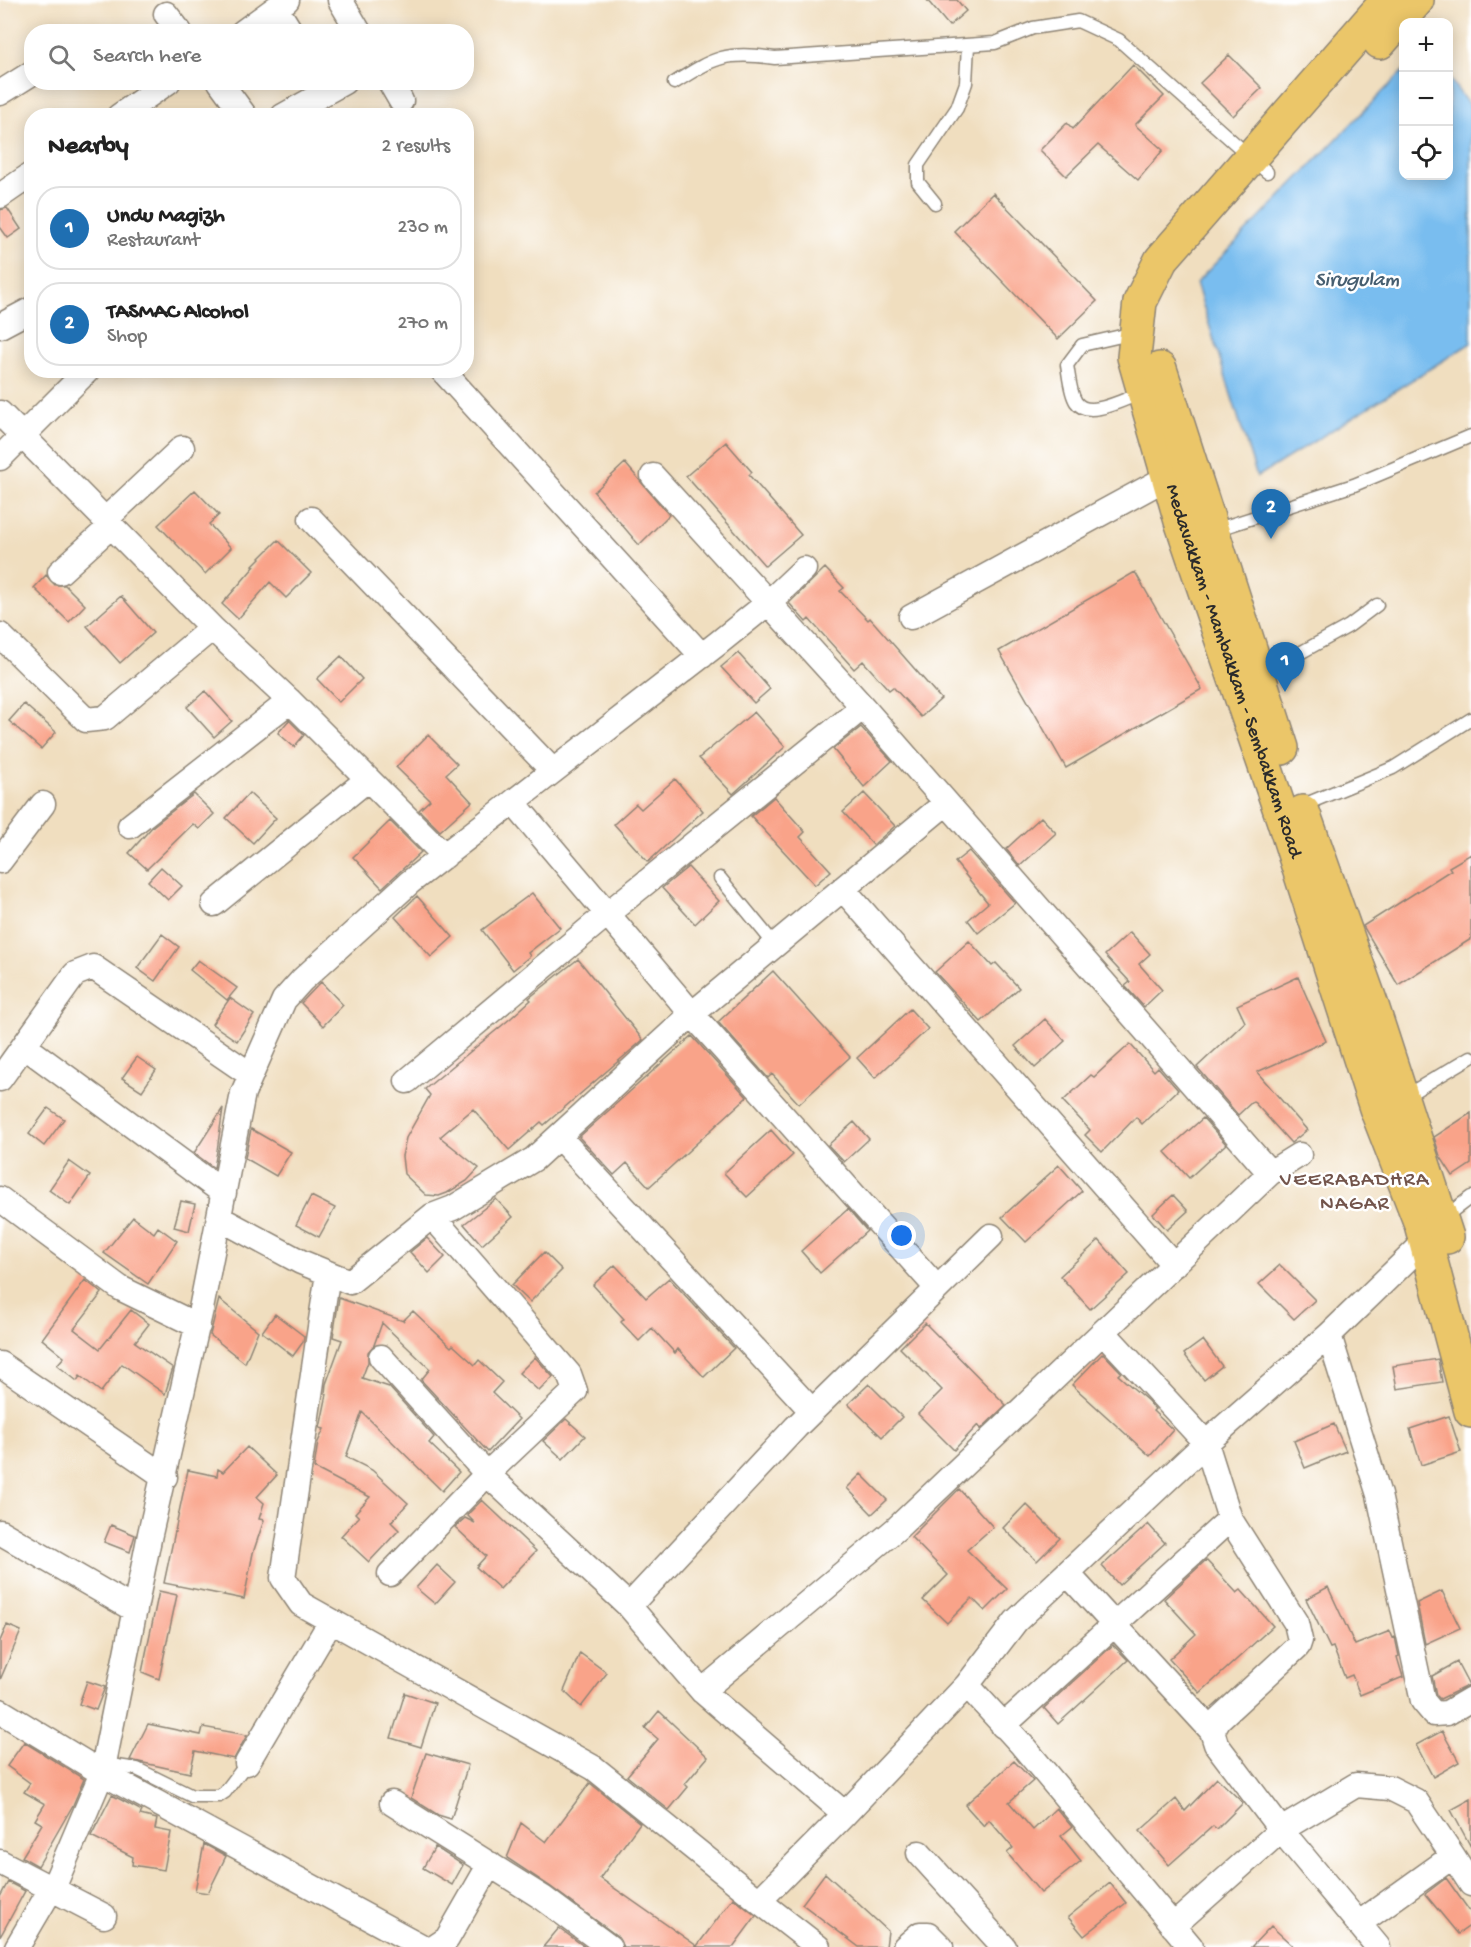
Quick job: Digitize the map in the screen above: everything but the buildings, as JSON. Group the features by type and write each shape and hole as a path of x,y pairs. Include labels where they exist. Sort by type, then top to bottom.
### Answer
{"main road":[{"name":"Medavakkam - Mambakkam - Sembakkam Road","path":"1388,0 1259,164 1179,273 1161,308 1155,355 1301,806 1403,1097 1438,1230 1471,1326"},
{"name":"Medavakkam - Mambakkam - Sembakkam Road","path":"1417,0 1259,164 1161,261 1140,302 1134,357 1168,477 1376,1108 1438,1230 1471,1411"}],"street":[{"path":"340,0 354,24"},
{"path":"254,24 282,4 288,24"},
{"path":"0,93 24,78"},
{"path":"131,108 156,90"},
{"path":"226,90 239,108"},
{"path":"296,108 324,90"},
{"path":"0,195 24,179"},
{"path":"0,326 24,313"},
{"path":"0,458 24,437 80,378"},
{"path":"449,378 702,656"},
{"path":"0,413 212,628 290,701 445,856"},
{"path":"60,572 182,448"},
{"path":"653,476 862,707 1270,1173"},
{"path":"911,617 1168,477"},
{"path":"311,519 553,771"},
{"path":"17,1947 50,1891 103,1769 135,1610 198,1326 243,1093 284,1000 302,980 410,882 702,656 768,603 804,569"},
{"path":"0,635 86,720 105,718 212,628"},
{"path":"130,826 290,701"},
{"path":"407,1081 607,914 862,707"},
{"path":"214,904 368,778"},
{"path":"513,802 692,1014 937,1287"},
{"path":"219,1218 301,1262 350,1282 432,1216 453,1208 534,1159 692,1014 946,803"},
{"path":"0,861 43,804"},
{"path":"843,889 1174,1265"},
{"path":"0,1079 75,974 93,967 251,1075"},
{"path":"24,1046 224,1193"},
{"path":"559,1137 812,1411"},
{"path":"702,1691 896,1529 1270,1173 1299,1155"},
{"path":"0,1199 120,1288 198,1326"},
{"path":"390,1574 487,1474 575,1391 569,1374 432,1216"},
{"path":"759,1901 967,1685 1016,1621 1206,1443 1329,1335 1438,1230"},
{"path":"629,1606 812,1411 991,1236"},
{"path":"328,1273 283,1578 301,1604 594,1768 818,1947"},
{"path":"1104,1332 1206,1443 1230,1519 1296,1623 1300,1640 1298,1646 1219,1719 1212,1731"},
{"path":"1329,1335 1379,1495 1423,1701 1434,1714 1447,1713 1471,1699"},
{"path":"381,1357 487,1474 629,1606 702,1691 845,1814"},
{"path":"0,1364 165,1478"},
{"path":"1003,1726 1230,1519"},
{"path":"0,1532 135,1610"},
{"path":"1067,1573 1212,1731 1216,1743 1281,1830 1378,1947"},
{"path":"247,1763 331,1622"},
{"path":"967,1685 1022,1744 1191,1947"},
{"path":"0,1711 423,1947"},
{"path":"1173,1926 1281,1830 1356,1785 1390,1788 1416,1801 1471,1884"},
{"path":"392,1803 543,1898 609,1947"},
{"path":"919,1853 1004,1947"},
{"path":"1358,1924 1453,1856"},
{"path":"0,1862 50,1891 104,1916"},
{"path":"435,1947 447,1939 490,1864"},
{"path":"905,1947 920,1934 928,1934 942,1947"}],"lane":[{"path":"674,82 710,60 744,54 775,58 995,43 1033,28 1078,21 1100,29 1119,40 1259,164"},
{"path":"935,203 918,182 918,165 957,108 966,83 968,45"},
{"path":"1137,333 1082,345 1067,365 1075,401 1082,409 1092,411 1144,392"},
{"path":"1211,531 1354,485 1471,436"},
{"path":"1258,676 1349,626 1377,605"},
{"path":"1301,806 1393,768 1471,719"},
{"path":"720,878 775,945"},
{"path":"1403,1097 1471,1057"},
{"path":"1438,1230 1471,1197"},
{"path":"103,1769 137,1769 164,1785 192,1796 219,1796 225,1792 247,1763"}],"water":[{"name":"Sirugulam","path":"1399,75 1399,180 1453,180 1453,83 1471,108 1471,343 1257,477 1196,283"}],"place":[{"name":"TASMAC Alcohol","path":"1271,539"},
{"name":"Undu Magizh","path":"1285,692"}],"district":[{"name":"VEERABADHRA NAGAR","path":"1355,1193"}]}
